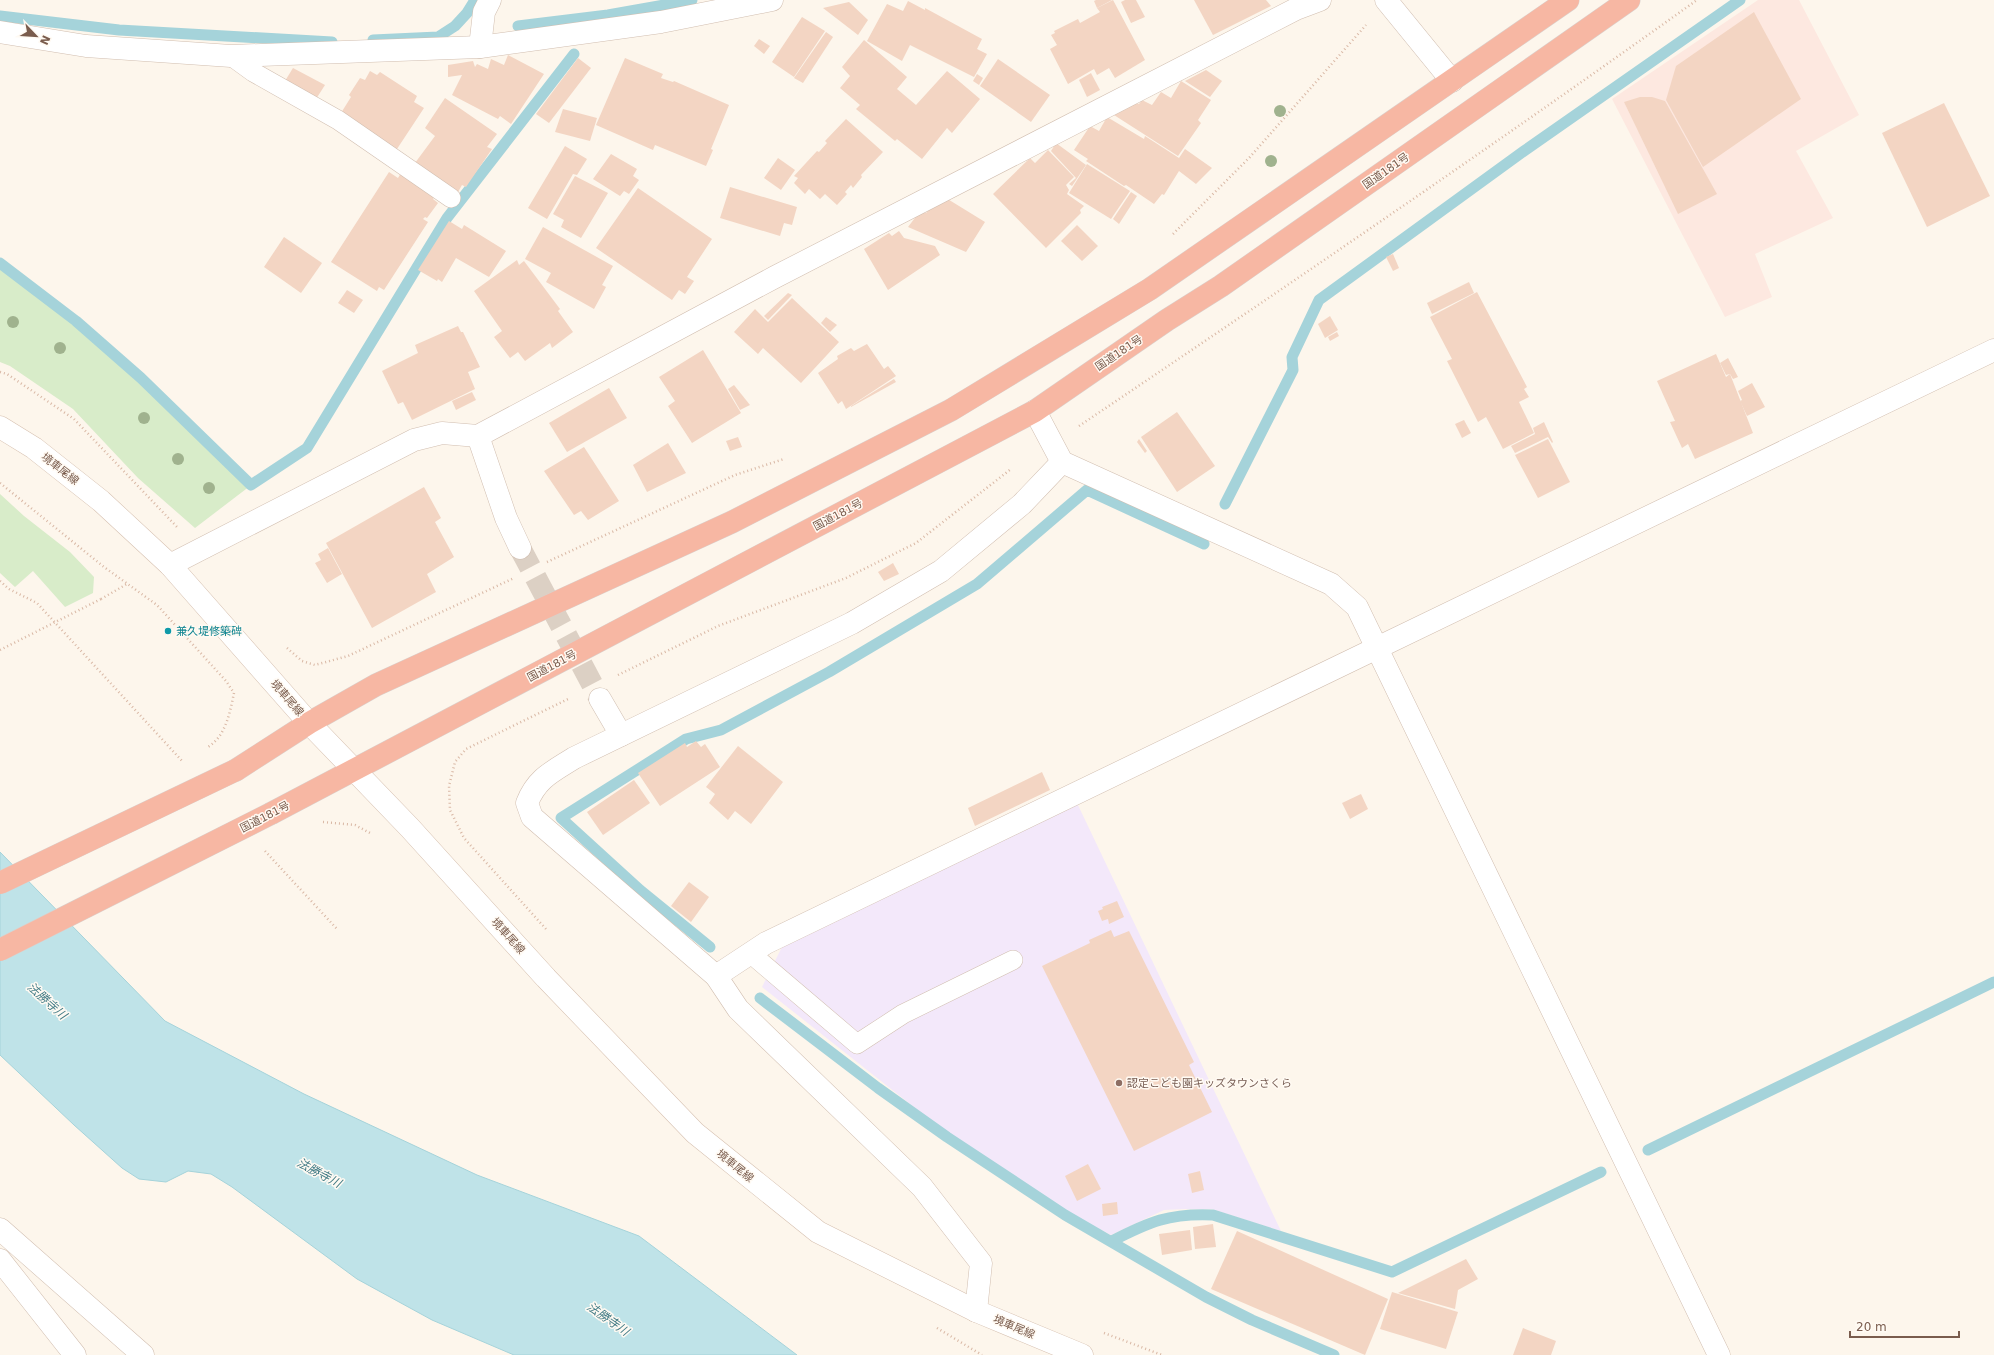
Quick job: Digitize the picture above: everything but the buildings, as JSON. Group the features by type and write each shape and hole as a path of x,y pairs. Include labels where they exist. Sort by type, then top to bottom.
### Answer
{"highway":[{"path":"0,883 236,770 309,723 376,685 732,522 951,410 1150,289 1568,0"},
{"name":"国道181号","path":"0,950 355,770 1035,411 1167,320 1221,286 1629,0"}],"street":[{"path":"480,47 484,12 490,0"},
{"path":"0,32 86,46 231,56 480,47 661,22 772,0"},
{"path":"170,565 414,440 442,433 478,436 775,277 1289,13 1320,0"},
{"path":"1387,1 1452,81"},
{"path":"716,976 750,953 773,940 1378,646 1994,350"},
{"path":"1035,411 1062,462 1332,584 1358,607 1719,1355"},
{"name":"境車尾線","path":"0,427 34,448 101,501 170,565 309,723 355,770 551,983 695,1133 818,1232 976,1311 1082,1355"},
{"path":"478,436 506,518 520,548"},
{"path":"976,1311 982,1263 922,1187 738,1009 716,976 532,817 527,803 531,792 540,779 574,758 852,623 941,571 1022,504 1062,462"},
{"path":"600,699 621,734"},
{"path":"0,1229 143,1355"},
{"path":"0,1260 75,1355"}],"lane":[{"path":"231,56 253,72 338,120 451,198"},
{"path":"750,953 857,1044 902,1014 1013,960"}],"path":[{"path":"1079,426 1355,240 1560,98 1697,0"},
{"path":"1169,238 1250,156 1387,1"},
{"path":"0,372 7,374 74,419 182,531"},
{"path":"540,566 735,476 786,458"},
{"path":"612,678 718,626 846,578 916,543 1014,466"},
{"path":"0,483 104,567 157,605 226,681 234,692 230,717 220,734 211,746 206,749"},
{"path":"285,646 302,661 315,665 348,656 518,576"},
{"path":"0,580 9,589 37,603 183,763"},
{"path":"0,650 101,600 127,584"},
{"path":"548,932 464,838 450,810 449,786 455,762 466,749 577,695"},
{"path":"317,825 324,822 355,825 372,834"},
{"path":"259,845 337,929"}],"shaded area":[{"path":"1758,0 1799,0 1859,115 1796,151 1833,218 1755,254 1772,297 1725,317 1612,99"},
{"path":"1077,803 1281,1231 1212,1209 1186,1209 1164,1210 1111,1235 1067,1212 948,1134 762,987 782,947"}],"green space":[{"path":"0,265 98,343 250,486 195,528 138,478 73,409 10,366 0,362"},
{"path":"0,494 24,516 70,552 94,577 93,593 65,607 33,571 15,587 0,573"}],"water":[{"name":"法勝寺川","path":"0,852 165,1021 304,1094 477,1175 639,1236 797,1355 514,1355 432,1320 357,1279 232,1187 211,1174 188,1171 166,1182 139,1179 122,1168 0,1055"}],"waterway":[{"path":"373,40 438,37 455,26 467,13 475,0"},
{"path":"518,26 608,15 692,0"},
{"path":"1225,504 1293,370 1292,357 1319,300 1524,151 1740,0"},
{"path":"0,16 119,30 332,42"},
{"path":"0,263 76,321 141,378 251,485 307,448 447,218 574,54"},
{"path":"710,947 640,890 561,818 686,739 721,730 829,672 977,584 1087,490 1204,544"},
{"path":"1648,1150 1994,982"},
{"path":"760,998 878,1088 947,1137 1065,1215 1206,1297 1252,1320 1334,1355"},
{"path":"1112,1241 1149,1224 1171,1217 1213,1215 1392,1272 1601,1172"}],"tunnel":[{"path":"520,548 600,699"}],"place":[{"name":"兼久堤修築碑","path":"168,631"},
{"name":"認定こども園キッズタウンさくら","path":"1119,1083"}]}
